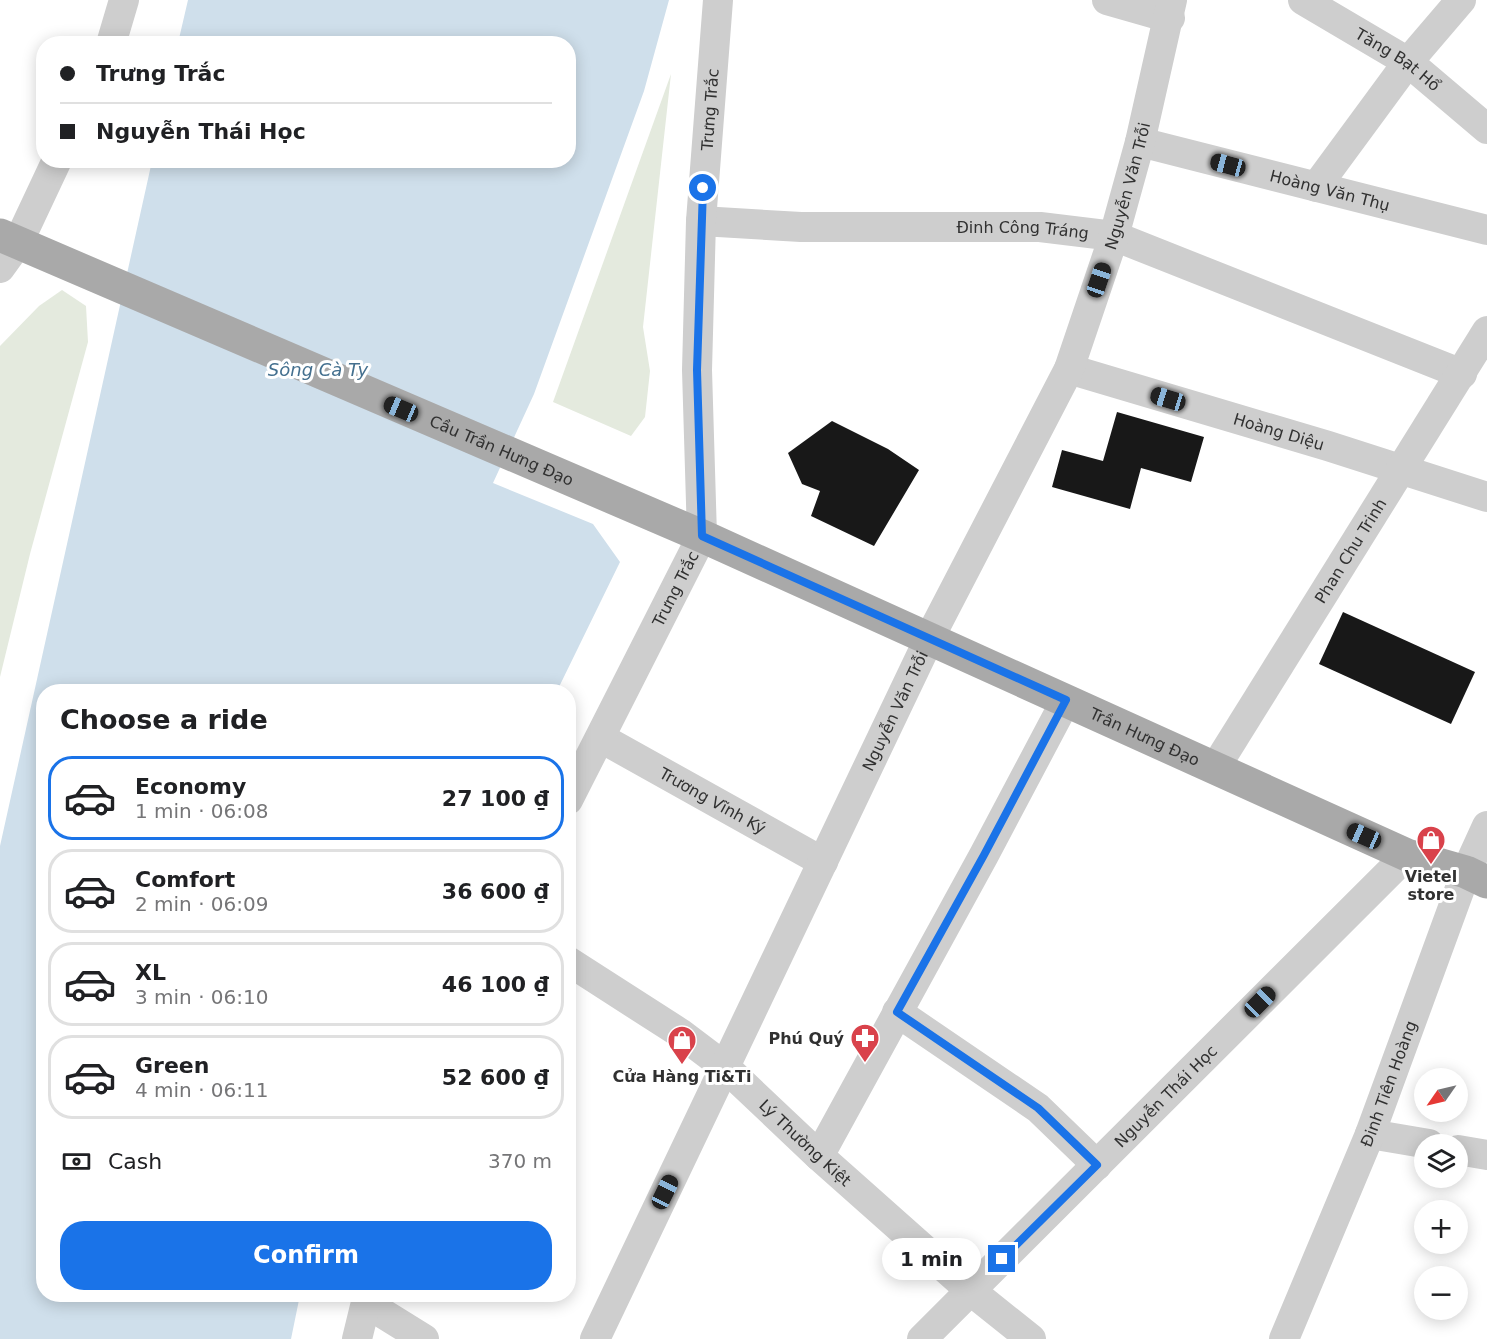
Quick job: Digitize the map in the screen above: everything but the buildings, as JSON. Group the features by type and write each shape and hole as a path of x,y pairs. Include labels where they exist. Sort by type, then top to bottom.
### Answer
{"main road":[{"name":"Cầu Trần Hưng Đạo","path":"6,249 97,279 606,496"},
{"name":"Trần Hưng Đạo","path":"606,496 930,637 1407,855 1477,877"}],"street":[{"path":"113,36 124,0"},
{"name":"Trưng Trắc","path":"576,785 702,536 697,370 701,221 718,0"},
{"path":"1107,0 1171,9"},
{"name":"Tăng Bạt Hổ","path":"1303,0 1408,62 1487,129"},
{"path":"1316,187 1408,62 1461,0"},
{"name":"Nguyễn Văn Trỗi","path":"595,1339 930,637 1069,369 1114,236 1140,142 1171,9"},
{"name":"Hoàng Văn Thụ","path":"1140,142 1487,230"},
{"path":"6,249 52,168"},
{"name":"Đinh Công Tráng","path":"701,221 801,227 1040,227 1114,236 1462,374"},
{"name":"Phan Chu Trinh","path":"1215,768 1487,331"},
{"name":"Hoàng Diệu","path":"1069,369 1487,497"},
{"path":"819,1156 1066,700"},
{"name":"Trương Vĩnh Ký","path":"601,738 823,862"},
{"name":"Đinh Tiên Hoàng","path":"1284,1339 1477,877 1487,826"},
{"name":"Nguyễn Thái Học","path":"922,1339 1407,855"},
{"name":"Lý Thường Kiệt","path":"576,966 680,1034 725,1067 819,1156 971,1291 1031,1339"},
{"path":"897,1012 1038,1108 1097,1165"},
{"path":"1370,1134 1414,1142"},
{"path":"1468,1152 1487,1155"},
{"path":"357,1339 366,1302"},
{"path":"371,1302 424,1339"}],"shaded area":[{"path":"671,74 643,327 650,371 645,417 631,436 553,402"},
{"path":"62,290 86,306 88,342 30,554 0,677 0,346 39,306"}],"water":[{"name":"Sông Cà Ty","path":"188,0 669,0 644,91 534,394 493,483 593,524 620,562 560,684 36,684 36,1302 299,1302 291,1339 0,1339 0,846 150,168 576,168 576,36 180,36"}],"place":[{"name":"Vietel store","path":"1431,866"},
{"name":"Phú Quý","path":"865,1064"},
{"name":"Cửa Hàng Ti&Ti","path":"682,1066"}],"route":[{"path":"703,188 697,370 702,536 1066,700 897,1012 1038,1108 1097,1165 1002,1259"}]}
